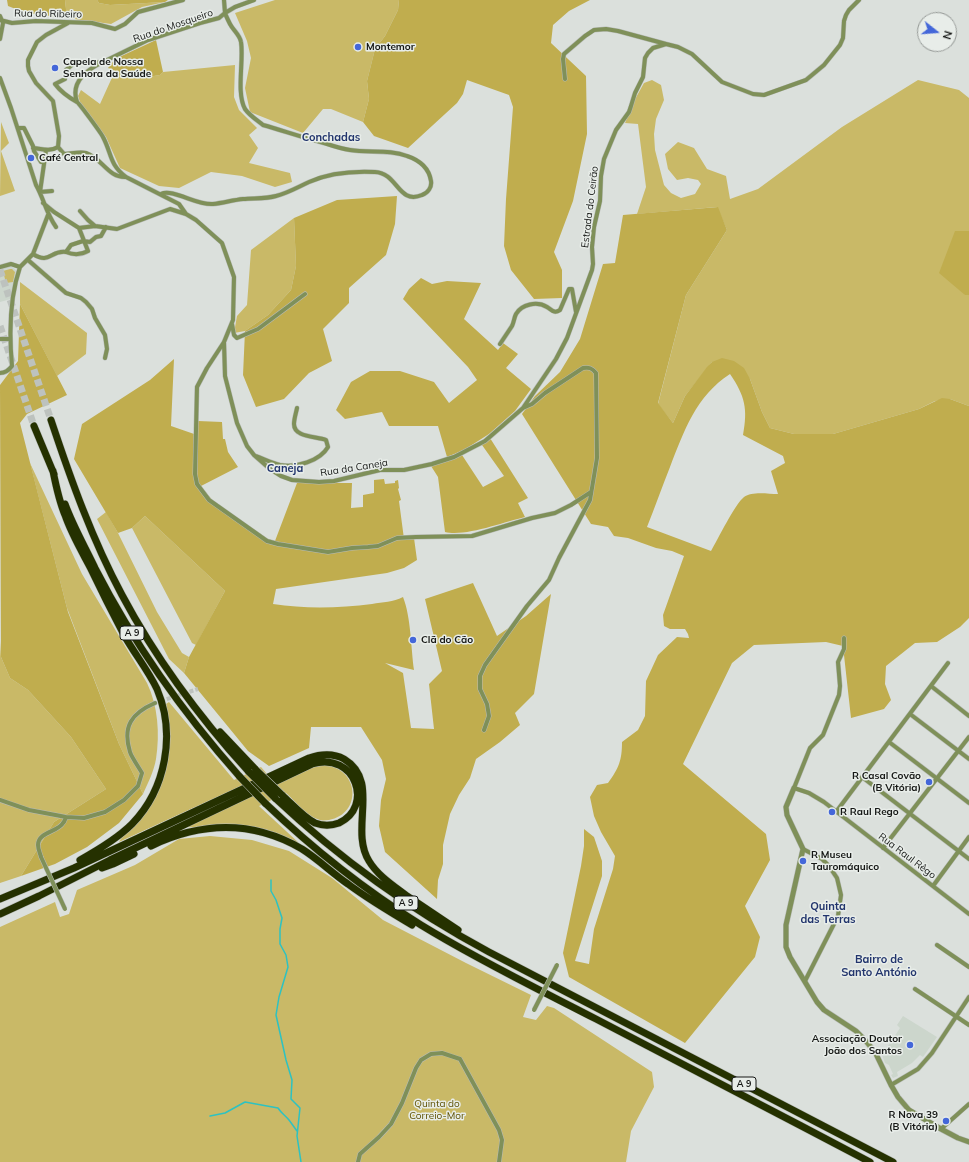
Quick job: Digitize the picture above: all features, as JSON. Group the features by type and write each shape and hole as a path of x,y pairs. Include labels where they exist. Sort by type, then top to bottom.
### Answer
{"highway":[{"name":"A 9","path":"51,420 93,536 132,614 159,658 206,721 253,771 275,798 330,847 396,896 466,939 893,1162"},
{"name":"A 9","path":"34,426 53,471 66,508 115,605 139,645 186,713 240,777 265,803 309,844 366,889 420,924 489,964 870,1162"},
{"path":"53,471 64,515 72,533 124,635 156,689 164,716 166,737 166,754 163,770 156,790 145,808 125,831 61,873"},
{"path":"0,899 61,873 309,758 323,754 336,756 344,759 353,767 361,779 363,794 361,837 366,857 376,871 392,885 437,916 552,984"},
{"path":"0,914 185,824 307,766 320,761 336,763 352,775 355,781 357,794 356,802 350,814 341,822 330,825 320,824 311,820 282,795 253,771"},
{"path":"82,875 113,864 158,842 183,833 215,827 248,829 277,838 301,849 349,885 396,916 461,951 489,964"}],"street":[{"name":"Rua do Ribeiro","path":"1,20 12,23 36,21 92,23 115,29 125,24 138,12 182,0"},
{"path":"224,0 225,13 235,7 254,0"},
{"path":"565,79 563,60 564,54 594,30 606,29 678,47 692,54 722,82 753,94 764,95 806,80 824,65 840,45 843,38 844,21 846,15 859,0"},
{"name":"Rua do Mosqueiro","path":"77,102 75,91 76,85 88,70 148,40 219,18 225,13 230,24 241,40 242,102 245,109 251,116 263,125 350,150 393,152 407,156 423,164 432,182 430,190 419,196 408,196 401,192 389,176 379,172 337,174 310,181 295,189 275,196 237,199 211,204 199,203 164,192 161,194"},
{"path":"0,16 0,39"},
{"path":"71,22 57,28 37,42 28,60 29,71 36,83 49,96 55,106 59,136 58,148 64,154 86,153 100,161 106,169 121,177 126,177"},
{"name":"Estrada do Ceirão","path":"523,408 564,345 592,270 594,227 600,201 601,176 604,159 616,130 631,106 635,93 643,77 645,58 653,48 666,44"},
{"path":"103,62 74,63 66,70 65,79 56,84 69,99 77,102 103,137 115,167 126,177 179,204 186,214"},
{"path":"0,78 18,128 32,175 40,192 47,215 56,227"},
{"path":"18,128 24,128 41,162 44,162"},
{"path":"33,148 54,150 58,148"},
{"path":"40,192 46,150"},
{"path":"40,192 52,191"},
{"path":"33,254 40,259 44,259 61,251 71,254 79,254 88,251 79,228 43,203"},
{"path":"79,228 95,226 118,229 170,209 186,214"},
{"path":"80,211 95,226"},
{"path":"47,215 58,214"},
{"name":"Rua da Caneja","path":"186,214 196,220 222,243 234,277 233,320 224,342 225,376 237,423 247,446 254,455 270,469 281,476 297,481 334,481 380,470 404,470 432,464 454,457 485,441 523,408"},
{"path":"0,373 4,373 12,366 10,339 11,308 16,278 20,267 33,254 47,215"},
{"path":"66,252 71,245 90,242 96,236 101,236 106,227"},
{"path":"28,260 66,293 81,298 92,309 95,318 105,335 107,349 105,358"},
{"path":"0,267 10,264 20,267"},
{"path":"500,344 512,326 516,314 524,307 541,305 553,312 557,312 560,310 569,289 572,289 576,313"},
{"path":"232,324 234,335 237,338 240,337 258,329 305,294"},
{"path":"0,339 10,339"},
{"path":"224,342 207,368 197,387 195,474 197,484 209,500 267,541 328,552 373,546 397,538 416,536 472,536 526,519 555,513 571,505 590,492"},
{"path":"484,730 489,716 487,704 480,689 480,676 485,665 527,606 549,580 590,500 590,492 597,458 596,373 593,369 588,367 583,368 532,404 523,408"},
{"path":"254,455 280,465 291,466 304,463 318,457 326,451 328,447 326,440 298,433 295,429 294,423 297,408"},
{"path":"844,638 844,649 838,662 840,686 839,695 822,735 810,748 786,807 787,815 802,843 803,848 786,925 786,947 790,957 817,1002 824,1010 847,1025 865,1040 875,1052 891,1085 908,1110 958,1138 969,1142"},
{"path":"836,812 948,663"},
{"path":"931,686 969,716"},
{"path":"0,800 29,810 66,817 84,818 105,812 124,800 138,786 142,773 130,753 127,732 133,717 143,708 155,703"},
{"path":"910,714 969,759"},
{"path":"883,848 969,737"},
{"path":"889,742 969,803"},
{"path":"862,777 969,859"},
{"name":"Rua Raul Rêgo","path":"794,788 809,793 836,812 969,914"},
{"path":"65,909 41,857 38,844 43,836 63,824 66,817"},
{"path":"932,886 969,837"},
{"path":"803,848 822,859 829,866 837,878 841,895 838,916 805,981"},
{"path":"937,945 969,967"},
{"path":"534,1010 557,965"},
{"path":"915,990 969,1025"},
{"path":"891,1085 918,1069 932,1053 969,997"},
{"path":"358,1162 360,1154 391,1124 421,1060 431,1054 442,1053 460,1059 499,1130 502,1140 498,1162"},
{"path":"941,1129 969,1104"}],"shaded area":[{"path":"7,0 65,0 67,18 26,13 8,6"},
{"path":"97,0 168,0 165,2 110,5 99,3"},
{"path":"399,0 590,0 569,11 553,25 551,43 586,76 587,134 573,201 554,252 562,270 562,298 534,299 511,270 504,246 513,107 509,95 467,80 463,94 457,103 408,148 374,136 363,122 369,99 367,81 375,49 385,36 398,10"},
{"path":"156,40 163,72 160,75 135,79 108,68 115,59"},
{"path":"397,196 395,224 386,255 349,288 349,303 323,329 332,361 309,373 284,399 256,407 243,375 245,331 268,315 291,290 296,266 294,218 337,200"},
{"path":"718,207 727,230 686,295 658,403 673,423 685,396 707,367 712,362 722,358 734,361 744,368 770,428 794,434 833,434 919,409 942,398 950,399 969,406 969,618 960,627 937,642 915,643 886,666 885,684 891,700 884,709 851,718 843,646 826,642 754,645 732,663 683,764 766,834 770,860 745,906 760,937 755,957 685,1043 569,977 563,953 581,866 584,846 584,829 594,837 602,861 602,876 575,961 589,964 594,929 613,869 615,856 601,832 594,816 590,797 597,785 608,783 612,778 619,764 622,742 638,730 645,716 646,681 658,655 677,637 689,638 685,629 670,629 664,626 663,615 684,556 628,538 614,536 608,527 591,524 522,414 535,396 560,372 580,339 603,264 615,263 623,215","holes":["730,374 744,403 745,418 743,435 783,456 785,463 771,471 778,494 756,493 744,497 731,514 711,551 647,527 680,440 692,415 708,393 718,383"]},
{"path":"955,231 969,231 969,295 965,295 939,273"},
{"path":"11,266 17,272 11,299 0,302 0,269"},
{"path":"421,278 432,284 447,281 481,283 464,319 498,350 503,343 518,354 506,368 531,389 515,411 489,434 464,450 447,457 438,426 389,426 382,412 345,419 336,410 351,382 370,371 400,371 434,382 449,403 477,380 468,367 403,299 409,289"},
{"path":"20,304 67,395 27,414 20,423 68,612 119,744 143,794 119,823 87,847 55,864 21,876 54,822 106,789 71,737 28,690 10,678 1,657 0,385 18,361"},
{"path":"174,359 171,426 197,435 198,421 222,422 223,439 225,439 228,452 238,467 201,486 213,501 268,539 275,541 297,483 352,483 351,508 363,507 363,495 374,493 374,480 384,479 385,484 395,483 395,481 398,480 404,539 414,538 417,560 404,568 387,573 276,589 273,604 297,607 335,607 384,602 403,597 409,623 414,670 385,663 403,673 411,728 434,729 429,684 442,671 425,599 473,583 497,636 526,616 551,594 534,694 515,713 520,725 500,742 476,759 470,778 459,795 450,814 443,845 443,864 438,880 437,899 385,852 379,826 381,800 386,779 382,760 361,727 311,727 309,748 269,766 248,751 184,673 189,657 225,591 145,516 132,528 118,533 74,459 82,424 150,380"},
{"path":"490,438 528,498 518,503 525,517 474,531 453,533 445,532 438,477 431,466 462,455 483,487 504,476 482,445"},
{"name":"Associação Doutor João dos Santos","path":"903,1016 937,1037 923,1057 920,1055 912,1063 897,1072 898,1076 893,1078 889,1065 885,1063 882,1055 900,1028 897,1025"}],"green space":[{"path":"65,0 97,0 99,3 110,5 165,2 142,7 111,24 67,18"},
{"path":"275,0 399,0 398,10 385,36 375,49 367,81 369,99 363,122 331,109 323,109 303,133 250,112 245,88 251,58 247,41 235,13"},
{"path":"235,65 234,97 239,110 257,128 249,135 258,148 249,163 290,173 292,182 275,187 242,176 211,172 179,188 159,186 120,168 106,137 80,102 78,96 81,90 100,104 115,71 135,79 160,75 163,72"},
{"path":"652,80 661,85 664,100 656,119 654,134 655,150 664,185 671,193 681,198 695,194 701,184 698,180 688,178 677,180 668,169 665,154 678,142 694,148 707,169 726,176 730,199 758,189 842,127 918,80 959,90 969,98 969,231 955,231 965,295 969,295 969,406 950,399 935,401 919,409 833,434 794,434 770,428 762,412 750,379 712,362 685,396 673,423 658,404 686,295 727,230 717,207 637,214 646,187 638,124 625,123 634,101 644,83"},
{"path":"1,122 9,143 1,151 15,191 0,196"},
{"path":"294,218 296,266 291,290 268,315 245,331 234,333 237,316 247,305 251,250"},
{"path":"10,269 15,272 13,282 6,283 3,271"},
{"path":"20,282 87,333 86,354 57,376 20,304"},
{"path":"30,463 82,574 151,692 156,711 158,740 154,768 143,794 119,744 67,608"},
{"path":"106,512 157,612 182,653 189,657 184,673 169,659 97,519"},
{"path":"145,516 225,591 196,645 192,643 132,528"},
{"path":"0,641 1,657 10,678 28,690 71,737 106,789 54,822 21,876 0,883"},
{"path":"169,702 234,780 261,767 267,774 119,842 144,815 159,789 164,776 169,748 166,704"},
{"path":"325,765 337,768 345,774 350,783 352,792 351,801 347,809 340,816 329,820 315,818 306,813 286,793 259,806 300,844 273,833 237,824 187,827 314,767"},
{"name":"Quinta do Correio-Mor","path":"210,836 252,840 289,851 332,878 383,920 531,995 523,1017 536,1020 547,1006 554,1008 652,1072 654,1087 631,1131 626,1162 0,1162 0,927 55,902 60,917 69,914 77,890 135,865 179,839"}],"waterway":[{"path":"271,880 271,891 276,900 282,918 280,944 286,955 288,967 279,997 276,1015 292,1080 291,1099 300,1108 297,1136 301,1162"},
{"path":"210,1116 225,1113 245,1102 278,1108 297,1131"}],"tunnel":[{"path":"0,270 51,420"},
{"path":"0,326 34,426"},
{"path":"161,701 198,689"}],"place":[{"name":"Montemor","path":"358,47"},
{"name":"Capela de Nossa Senhora da Saúde","path":"55,68"},
{"name":"Café Central","path":"31,158"},
{"name":"Clã do Cão","path":"413,640"},
{"name":"R Casal Covão (B Vitória)","path":"929,782"},
{"name":"R Raul Rego","path":"832,812"},
{"name":"R Museu Tauromáquico","path":"803,861"},
{"name":"Associação Doutor João dos Santos","path":"910,1045"},
{"name":"R Nova 39 (B Vitória)","path":"946,1121"}],"district":[{"name":"Conchadas","path":"331,138"},
{"name":"Caneja","path":"285,469"},
{"name":"Quinta das Terras","path":"828,913"},
{"name":"Bairro de Santo António","path":"879,966"}]}
